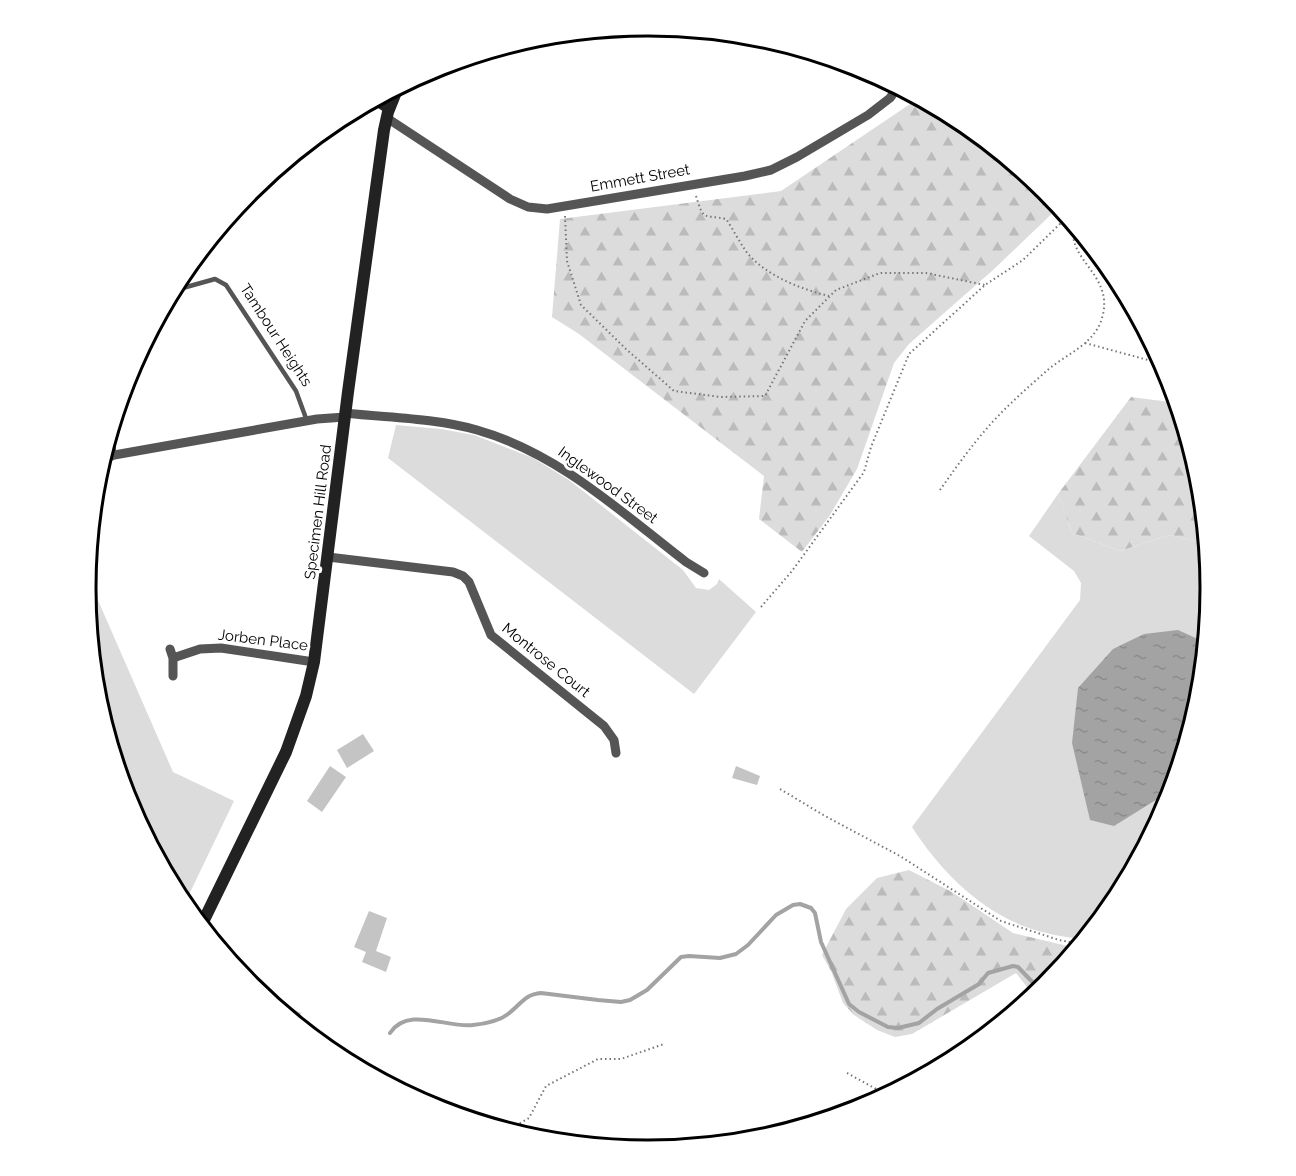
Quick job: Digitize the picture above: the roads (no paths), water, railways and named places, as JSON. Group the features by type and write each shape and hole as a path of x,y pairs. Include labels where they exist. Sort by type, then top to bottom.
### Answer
{"main road":[{"name":"Specimen Hill Road","path":"206,919 286,752 306,696 314,662 345,415 388,113 394,99"},
{"path":"381,105 388,113"}],"street":[{"name":"Emmett Street","path":"388,113 510,199 528,207 547,209 771,170 868,116 893,94"},
{"name":"Inglewood Street","path":"113,455 345,415 458,425 520,445 559,466 686,562 704,573"},
{"name":"Montrose Court","path":"328,557 463,576 468,582 491,635 604,726 614,740 616,753"},
{"name":"Jorben Place","path":"173,676 172,653 200,649 221,648 314,662"}],"lane":[{"name":"Tambour Heights","path":"185,287 214,279 226,285 296,391 307,422"}],"water":[{"path":"1178,630 1197,639 1195,660 1181,731 1158,799 1114,826 1090,820 1072,743 1078,688 1113,649 1144,634"}],"waterway":[{"path":"390,1033 398,1025 417,1019 462,1025 491,1022 508,1014 527,998 541,993 621,1002 630,1000 647,990 681,957 720,958 736,954 748,945 776,915 793,905 800,904 811,908 815,913 821,942 849,1004 859,1012 888,1027 898,1028 919,1023 937,1009 979,984 988,973 1013,966 1018,967 1033,983"}]}
